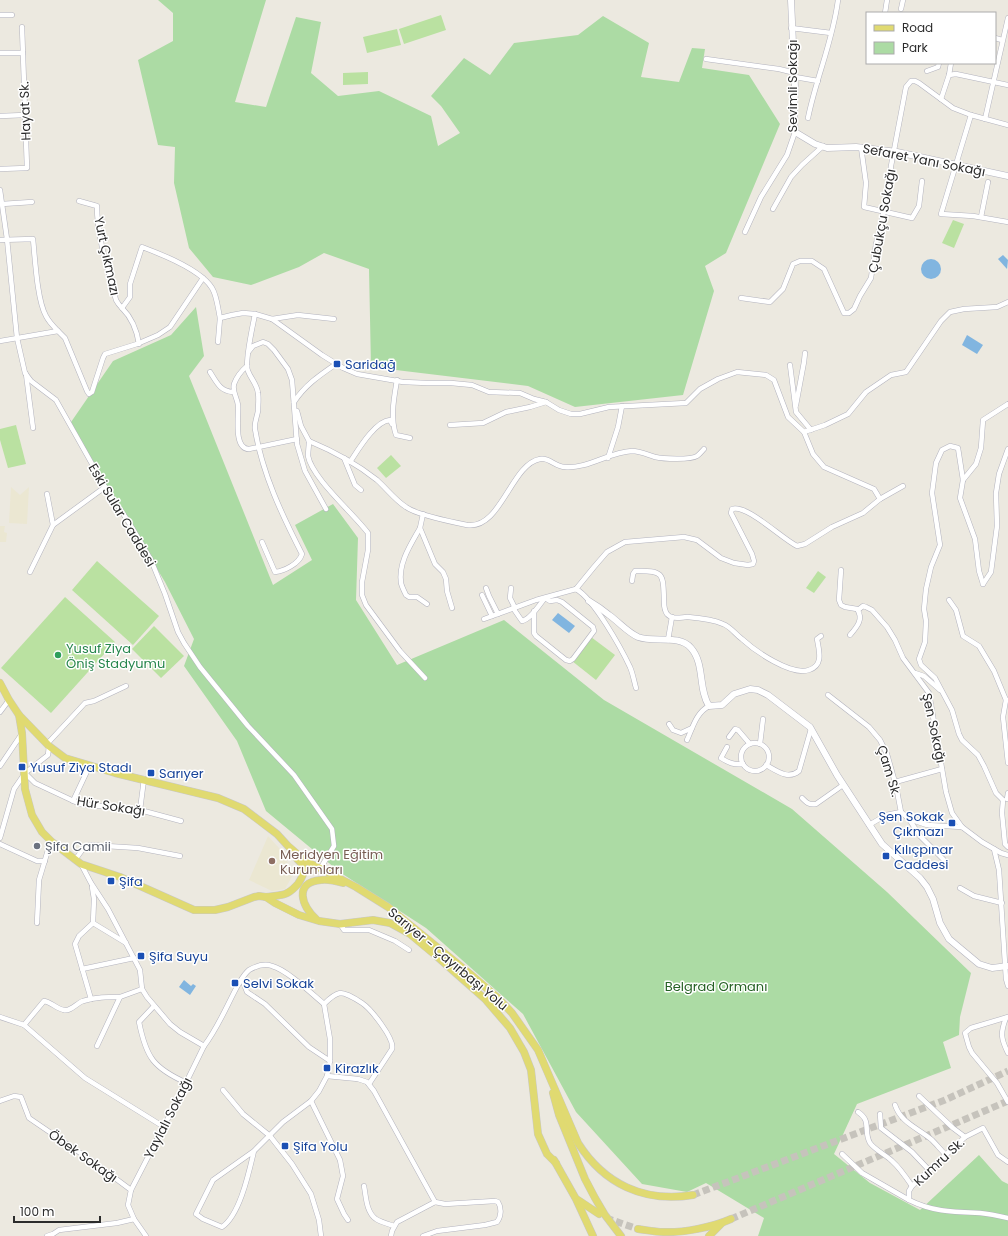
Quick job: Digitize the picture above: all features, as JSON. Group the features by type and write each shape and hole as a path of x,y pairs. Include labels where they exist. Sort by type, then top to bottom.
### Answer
{"main road":[{"path":"0,683 8,700 19,714 48,745 65,758 115,773 144,779 231,802 244,809 277,834 304,867 304,876 291,891 285,894 254,897 228,907 215,910 194,910 120,877 78,862 52,842 42,832 32,815 25,789 22,733 19,714"},
{"path":"22,733 26,730 32,730 37,733"},
{"name":"Sarıyer - Çayırbaşı Yolu","path":"288,846 304,860 372,896 498,998 512,1012 538,1050 578,1142 586,1155 606,1175 628,1188 649,1195 681,1197 693,1195"},
{"path":"319,921 309,913 305,907 302,896 305,888 309,884 321,880 349,883"},
{"path":"266,897 299,915 319,921 340,924 373,920 390,923 410,934 485,999 510,1028 524,1052 531,1070 537,1120 556,1163 576,1199 593,1236"},
{"path":"551,1082 555,1104 585,1179 595,1198 612,1224 622,1236"},
{"path":"576,1199 599,1214"},
{"path":"638,1229 663,1232 687,1230 722,1223 731,1219"},
{"path":"709,1236 722,1223"},
{"path":"612,1224 625,1236"}],"street":[{"name":"Sevimli Sokağı","path":"745,232 761,197 787,155 795,132 795,75 791,0"},
{"path":"808,118 831,33 838,0"},
{"path":"886,12 887,0"},
{"path":"901,9 903,0"},
{"path":"0,15 12,15"},
{"path":"985,118 1008,18"},
{"name":"Hayat Sk.","path":"0,169 27,168 22,27"},
{"path":"792,28 831,33"},
{"path":"996,38 1008,43"},
{"path":"0,53 23,53"},
{"path":"706,59 779,68 795,75 818,81"},
{"path":"927,71 938,67 939,64"},
{"path":"951,64 941,100 953,108 971,115 1008,125"},
{"path":"949,75 956,74 1008,85"},
{"name":"Çubukçu Sokağı","path":"741,298 770,302 783,289 793,264 800,261 812,261 824,269 844,313 849,313 854,309 871,278 876,244 884,211 906,87 911,81 915,81 941,100"},
{"path":"0,116 26,115"},
{"path":"971,115 940,214 981,217 1008,222"},
{"name":"Sefaret Yanı Sokağı","path":"795,132 815,144 827,148 861,147 895,152 1008,176"},
{"path":"773,209 791,177 823,146"},
{"path":"861,147 866,183 864,207 912,218 919,206 922,181"},
{"path":"981,217 988,182"},
{"path":"0,190 2,204 1,210 7,239 17,338 25,373 33,428"},
{"name":"Yurt Çıkmazı","path":"79,200 97,206 97,216 101,238 116,300 135,328 138,335 139,344"},
{"path":"2,204 32,202"},
{"path":"0,240 33,239 40,293 45,315 51,324 65,338 89,394 92,392 102,358 105,354 139,344 170,328 203,278"},
{"path":"122,308 130,297 130,284 142,247 177,262 203,278 212,288 220,318 218,342"},
{"path":"804,432 825,425 848,414 866,392 891,375 906,372 941,321 950,312 964,309 997,307 1008,302"},
{"path":"220,318 243,313 255,314 272,319 336,364 358,374 427,383 472,385 489,392 520,393 546,402 559,410 571,414 580,414 609,407 686,403 700,389 718,379 737,372 766,375 774,380 788,417 804,432 813,454 824,467 874,489 880,499"},
{"path":"255,314 247,366 248,372 257,386 258,393 258,412 255,427 259,448 270,482 288,527 302,554 301,558 296,563 275,572 272,569 262,542"},
{"path":"272,319 298,315 334,319"},
{"path":"0,341 58,331"},
{"path":"249,352 253,346 263,342 268,344 288,369 292,380 297,439 305,471 326,509"},
{"path":"795,407 799,395 805,353"},
{"path":"294,402 303,389 336,364"},
{"path":"790,365 796,412 811,430"},
{"path":"247,366 239,372 234,384 233,392 238,404 238,436 242,447 245,449 259,448 297,439"},
{"path":"210,372 218,387 226,391 233,392"},
{"name":"Eski Sular Caddesi","path":"25,373 32,381 56,400 105,487 128,521 151,560 178,632 200,667 248,726 294,775 332,829 334,846 320,869"},
{"path":"393,426 397,380"},
{"path":"294,402 309,441 308,456 314,470 368,533 368,550 362,582 362,596 366,605 400,651 425,678"},
{"path":"450,425 482,423 506,412 546,402"},
{"path":"963,480 976,464 981,448 983,420 1008,404"},
{"path":"608,458 618,427 622,406"},
{"path":"350,462 369,435 385,421 390,420 396,435 410,438"},
{"path":"309,441 344,458 378,481 406,508 422,514 465,524 477,524 487,518 496,508 517,477 534,460 541,458 560,467 571,467 584,465 620,453 633,451 658,458 685,459 696,456 704,449"},
{"path":"1006,799 996,793 978,755 962,740 952,710 942,691 935,678 921,665 919,659 925,642 926,621 924,609 930,567 940,545 932,493 936,463 942,450 950,446 958,448 963,480 960,498 975,539 978,571 983,584 992,572 997,526 996,493 999,474 1008,449"},
{"path":"344,458 355,485 360,490"},
{"path":"484,619 576,589 607,552 625,542 684,537 697,540 721,558 748,566 753,564 754,560 731,514 732,509 738,508 758,517 797,546 805,544 832,528 863,513 880,499 903,486"},
{"path":"30,572 53,525 105,487"},
{"path":"47,494 53,525"},
{"path":"422,514 420,528 405,556 401,583 406,595 409,597 417,597 428,604"},
{"path":"420,528 435,564 443,572 446,579 447,591 452,608"},
{"path":"632,581 635,571 650,570 657,572 660,574 664,586 664,606 666,614 672,617 704,619 723,624 731,628 742,639 762,654 792,670 805,671 814,668 819,662 817,639 821,636"},
{"path":"841,570 839,600 841,605 857,609 860,613 858,626 850,635"},
{"path":"486,588 498,614"},
{"path":"511,588 510,598 522,621 526,620 545,598"},
{"path":"576,589 589,601 630,632 639,637 651,640 683,642 691,648 698,663 706,701 709,706"},
{"path":"482,596 492,616"},
{"path":"534,611 534,633 536,636 570,662 594,631 593,627 562,602 557,600 550,601 545,598"},
{"path":"949,600 956,610 963,636 979,646 994,671 1007,700 1003,717 1008,763"},
{"path":"589,601 618,644 630,668 636,688"},
{"name":"Şen Sokağı","path":"858,610 863,606 866,607 887,627 896,640 903,658 928,693 946,792 952,813 962,827"},
{"path":"668,640 672,617"},
{"path":"915,673 924,676 942,691"},
{"path":"0,838 14,789 25,773 48,755 48,745 85,703 94,701 126,686"},
{"path":"687,740 702,710 709,706 722,705 734,694 750,689 758,690 768,695 792,712 811,729 843,785 882,844 920,878 927,887 934,898 940,922 949,938 978,964 992,968 1006,966"},
{"name":"Çam Sk.","path":"828,695 869,728 880,740 887,754 895,782 901,812 909,819"},
{"path":"0,712 8,700"},
{"path":"760,744 763,719"},
{"path":"669,724 673,730 681,733 692,728"},
{"path":"729,737 735,729 738,730 750,744"},
{"path":"766,765 785,775 793,775 799,771 811,729"},
{"path":"0,766 22,733"},
{"path":"750,744 760,744 767,750 769,760 766,765 757,771 749,770 743,764 741,754 743,749 750,744"},
{"path":"727,747 722,758 731,764 743,764"},
{"path":"73,801 90,765"},
{"path":"895,782 942,769"},
{"name":"Hür Sokağı","path":"25,773 35,782 80,804 140,810 181,821"},
{"path":"140,810 144,779"},
{"path":"802,798 807,803 812,805 816,804 843,785"},
{"path":"14,789 25,789"},
{"path":"1008,793 1002,813 1005,844 1008,847"},
{"path":"869,825 886,815 901,812"},
{"path":"909,819 928,824 962,827 994,849 1008,856"},
{"path":"909,819 920,836 944,860"},
{"path":"37,922 39,880 52,842"},
{"path":"0,844 37,861 45,861"},
{"path":"180,856 138,848 90,845 83,849 78,862 108,909 127,944 140,970 142,989 165,1019 180,1032 204,1046"},
{"path":"994,849 999,870 1006,979 1008,986"},
{"path":"90,999 75,944 79,936 93,923 94,899 91,883"},
{"path":"960,888 974,896 1002,903"},
{"path":"93,923 127,944"},
{"path":"340,924 344,930 369,930 395,941 409,950"},
{"path":"82,969 134,958"},
{"name":"Yaylalı Sokağı","path":"131,1190 187,1083 204,1046 212,1035 230,1000 248,971 259,965 272,966 288,974 324,1004"},
{"path":"242,979 247,992 265,1004 309,1047 330,1061"},
{"path":"24,1025 44,1001 66,1010 82,1001 102,997 120,997 142,989"},
{"path":"254,1151 250,1169 239,1202 227,1223 222,1227 213,1224 196,1214 213,1180 254,1151 283,1122 311,1101 319,1091 327,1076 330,1061 330,1039 324,1004 336,994 345,994 363,1004 377,1019 392,1042 392,1049 369,1084"},
{"path":"97,1046 120,997"},
{"path":"154,1006 139,1022 143,1043 149,1056 157,1067 187,1083"},
{"path":"0,1017 24,1025 85,1078 164,1127"},
{"path":"1007,1018 1002,1032 1002,1042 1008,1053"},
{"path":"1007,1018 971,1028 965,1033 972,1053 997,1083 1008,1102"},
{"path":"327,1076 358,1079 369,1084 435,1202"},
{"path":"224,1090 244,1114 270,1136 292,1164 311,1194 319,1220 321,1236"},
{"name":"Öbek Sokağı","path":"0,1101 14,1096 21,1097 29,1118 92,1161 131,1190 128,1206 134,1219 146,1236"},
{"path":"919,1096 953,1128 965,1137"},
{"path":"311,1101 340,1160 343,1176 337,1199 348,1220"},
{"path":"895,1105 898,1113 904,1120 932,1140 945,1154"},
{"path":"858,1112 863,1115 867,1123 868,1136 871,1144 891,1160 912,1186"},
{"path":"880,1114 881,1128 912,1152 929,1170"},
{"name":"Kumru Sk.","path":"1008,1162 998,1155 983,1128 965,1137 945,1154 912,1186 909,1191 909,1200 931,1210 1008,1218"},
{"path":"842,1154 862,1173 909,1200"},
{"path":"364,1186 368,1208 375,1218 394,1226"},
{"path":"391,1236 397,1222 435,1202 445,1204 498,1202 500,1205 500,1215 497,1222 485,1225 437,1230 424,1236"},
{"path":"47,1236 54,1235 59,1230 117,1223 134,1219"}],"shaded area":[{"path":"11,487 20,495 29,487 27,524 9,523"},
{"path":"0,526 5,526 4,532 7,533 6,542 0,542"},
{"name":"Meridyen Eğitim Kurumları","path":"268,836 279,848 294,873 285,889 272,891 249,880"}],"green space":[{"path":"158,0 266,0 235,102 266,107 296,17 321,22 311,73 338,96 379,91 431,116 438,146 460,133 441,106 431,96 464,58 490,75 514,43 578,35 603,16 649,43 641,77 679,82 692,48 705,49 702,68 749,75 780,124 726,253 705,266 714,291 683,395 575,407 528,386 371,367 369,269 324,253 299,267 251,285 213,277 189,248 174,183 175,147 158,145 138,60 173,41 173,13"},
{"path":"441,15 446,30 404,44 399,29"},
{"path":"397,29 401,45 367,53 363,37"},
{"path":"368,72 368,84 343,85 343,73"},
{"path":"953,220 964,224 954,248 942,243"},
{"name":"Belgrad Ormanı","path":"196,307 204,356 189,376 273,585 312,560 295,525 333,504 358,538 356,600 397,665 504,620 604,700 792,809 887,892 971,973 960,1017 959,1035 943,1042 951,1068 857,1104 834,1154 870,1183 920,1210 979,1155 1002,1181 1008,1184 1008,1236 758,1236 764,1218 706,1183 687,1192 642,1184 576,1112 523,1014 426,928 341,873 266,811 237,741 184,666 194,639 165,582 69,425 113,361 171,335"},
{"path":"16,425 26,464 8,468 0,440 0,429"},
{"path":"391,455 401,466 386,478 377,468"},
{"path":"97,561 159,616 133,645 72,590"},
{"path":"818,571 826,577 814,593 806,588"},
{"name":"Yusuf Ziya Öniş Stadyumu","path":"65,597 115,642 51,713 1,668"},
{"path":"154,626 184,656 161,678 132,649"},
{"path":"591,637 615,655 596,680 572,661"}],"water":[{"path":"1003,255 1008,260 1007,269 998,259"},
{"path":"931,259 938,262 941,269 938,276 931,279 924,276 921,269 924,262"},
{"path":"967,335 983,345 977,354 962,345"},
{"path":"558,613 575,626 569,633 552,620"},
{"path":"184,980 191,986 193,984 196,986 190,995 179,987"}],"tunnel":[{"path":"693,1195 945,1100 1008,1071"},
{"path":"731,1219 1008,1101"},
{"path":"606,1218 638,1229"}],"place":[{"name":"Saridağ","path":"337,364"},
{"name":"Yusuf Ziya Öniş Stadyumu","path":"58,655"},
{"name":"Yusuf Ziya Stadı","path":"22,767"},
{"name":"Sarıyer","path":"151,773"},
{"name":"Şen Sokak Çıkmazı","path":"952,823"},
{"name":"Şifa Camii","path":"37,846"},
{"name":"Kılıçpınar Caddesi","path":"886,856"},
{"name":"Meridyen Eğitim Kurumları","path":"272,861"},
{"name":"Şifa","path":"111,881"},
{"name":"Şifa Suyu","path":"141,956"},
{"name":"Selvi Sokak","path":"235,983"},
{"name":"Kirazlık","path":"327,1068"},
{"name":"Şifa Yolu","path":"285,1146"}]}
